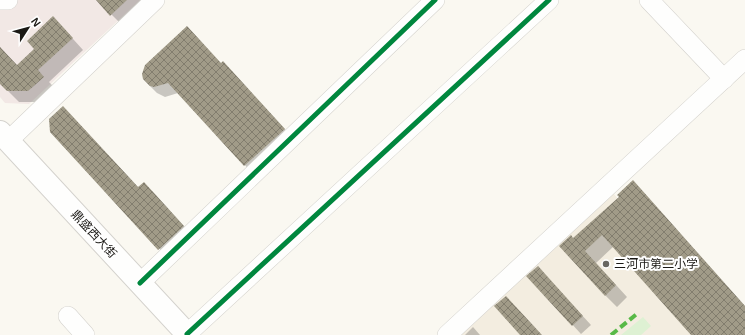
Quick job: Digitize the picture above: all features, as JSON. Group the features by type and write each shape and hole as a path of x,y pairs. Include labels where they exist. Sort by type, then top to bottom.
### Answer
{"main road":[{"name":"鼎盛西大街","path":"3,137 187,334"}],"street":[{"path":"0,0 8,0"},
{"path":"3,137 155,0"},
{"path":"140,283 435,0"},
{"path":"187,334 549,0"},
{"path":"649,0 724,78"},
{"path":"447,335 745,60"},
{"path":"68,316 85,335"}],"shaded area":[{"path":"0,0 140,0 29,104 5,103 0,97"},
{"name":"三河市第二小学","path":"613,193 740,335 457,335"}],"green space":[{"path":"643,317 651,326 641,335 621,335"}],"building":[{"path":"96,0 127,0 110,16"},
{"path":"53,16 73,38 38,70 44,77 28,91 7,91 0,84 0,47 17,65 34,49 27,41"},
{"path":"187,26 221,63 223,61 285,129 244,166 168,83 154,87 150,86 143,79 142,74 145,65"},
{"path":"63,106 138,187 144,182 184,226 158,250 50,132 49,119"},
{"path":"633,180 745,306 745,335 691,335 602,235 585,251 616,285 605,296 559,246 571,235 573,238 619,197 617,195"},
{"path":"538,266 583,316 572,326 526,276"},
{"path":"506,296 542,335 520,335 494,306"}],"marked path":[{"path":"611,335 638,313"}],"cycle path":[{"path":"140,283 435,0"},
{"path":"187,334 549,0"}],"place":[{"name":"三河市第二小学","path":"606,264"}]}
